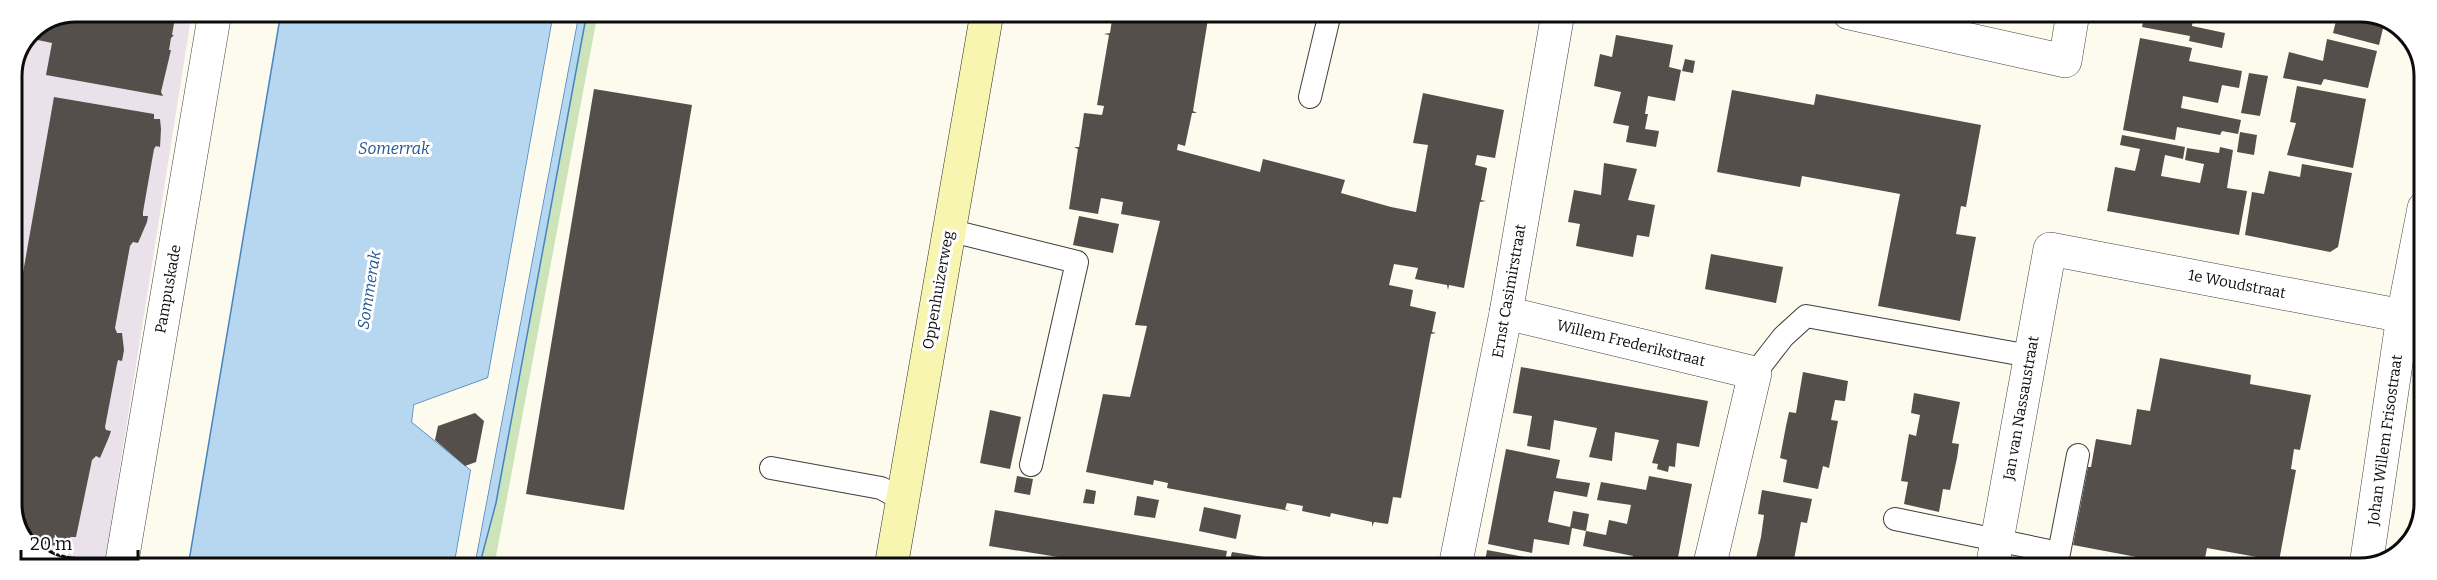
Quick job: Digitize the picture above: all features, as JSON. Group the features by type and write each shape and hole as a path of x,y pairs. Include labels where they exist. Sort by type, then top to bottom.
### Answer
{"main road":[{"name":"Oppenhuizerweg","path":"893,558 985,22"}],"street":[{"name":"Pampuskade","path":"123,558 213,22"},
{"name":"Ernst Casimirstraat","path":"1457,558 1506,313 1556,22"},
{"path":"1890,22 2065,61 2072,22"},
{"name":"1e Woudstraat","path":"2050,249 2414,318"},
{"name":"Jan van Nassaustraat","path":"1995,555 2050,249"},
{"name":"Willem Frederikstraat","path":"1506,313 1755,373"},
{"name":"Johan Willem Frisostraat","path":"2368,557 2414,318"},
{"path":"1711,558 1755,373"}],"lane":[{"path":"1310,97 1328,22"},
{"path":"948,230 1077,262 1031,465"},
{"path":"1755,373 1783,337 1806,316 2030,356"},
{"path":"1895,519 1995,555 2059,553 2078,455"},
{"path":"771,468 881,488 903,500"}],"shaded area":[{"path":"76,22 190,22 105,558 66,556 49,550 36,539 27,524 23,507 22,76 24,66 38,38 66,24"}],"green space":[{"path":"585,22 596,22 496,558 481,558 496,503"}],"water":[{"name":"Somerrak","path":"279,22 552,22 488,378 414,405 412,422 471,470 456,558 190,558"},
{"path":"577,22 585,22 496,503 481,558 476,558"}],"pier":[{"path":"552,22 555,22 491,379 417,407 415,421 474,470 459,558 456,558 471,470 412,422 414,405 488,378"},
{"path":"574,22 577,22 476,558 473,558"}],"building":[{"path":"76,22 174,22 172,35 174,35 171,38 169,50 171,50 161,92 163,96 46,75 52,43 37,40 56,27"},
{"path":"1112,22 1208,22 1193,111 1197,113 1192,113 1185,146 1178,144 1177,150 1260,172 1263,159 1345,180 1341,193 1416,212 1428,145 1413,143 1423,93 1504,110 1495,158 1477,155 1475,165 1487,168 1481,200 1486,201 1480,202 1464,288 1449,285 1448,290 1447,285 1415,279 1418,268 1394,264 1389,285 1413,290 1410,306 1436,312 1432,332 1436,333 1431,334 1401,498 1393,497 1388,524 1374,522 1372,527 1372,522 1331,513 1330,517 1302,511 1303,506 1287,503 1285,509 1290,511 1167,488 1168,483 1154,480 1153,485 1086,472 1103,394 1130,397 1147,326 1135,325 1160,221 1121,214 1123,202 1101,198 1098,214 1069,209 1078,149 1074,147 1079,147 1084,113 1102,115 1104,106 1097,105 1109,35 1104,34 1110,33"},
{"path":"2143,22 2193,22 2192,26 2225,33 2222,48 2189,41 2190,36 2142,27"},
{"path":"2336,22 2361,22 2383,28 2379,45 2333,33"},
{"path":"1616,35 1673,45 1669,67 1681,70 1675,101 1648,96 1645,114 1648,114 1645,129 1659,131 1656,147 1626,142 1629,126 1613,123 1621,92 1594,86 1600,54 1612,57"},
{"path":"2140,38 2192,48 2189,61 2242,71 2239,88 2222,85 2218,103 2183,96 2181,108 2241,120 2238,134 2222,131 2220,135 2177,127 2175,140 2123,130"},
{"path":"2327,39 2377,51 2368,88 2324,79 2321,85 2283,78 2289,52 2323,61"},
{"path":"1685,59 1695,61 1693,73 1682,71"},
{"path":"2249,73 2268,76 2260,116 2241,113"},
{"path":"2297,86 2366,99 2353,168 2287,155 2296,123 2290,122"},
{"path":"594,89 692,105 624,510 526,494"},
{"path":"1732,90 1814,105 1816,94 1981,125 1966,207 1961,206 1956,234 1976,237 1960,321 1878,306 1900,194 1802,176 1800,187 1717,172"},
{"path":"54,97 154,114 154,119 160,119 160,147 156,146 154,149 143,212 143,216 148,216 147,222 138,243 133,242 130,246 115,328 117,333 122,333 124,350 122,361 118,360 117,364 105,427 106,430 111,431 100,458 96,456 92,460 76,537 70,537 68,548 40,543 32,534 24,514 22,276"},
{"path":"2240,132 2257,135 2254,155 2237,152"},
{"path":"2122,135 2185,147 2183,159 2165,155 2161,176 2200,183 2204,164 2185,160 2187,148 2219,153 2220,147 2233,150 2227,188 2247,191 2239,235 2107,211 2115,167 2135,171 2140,149 2120,145"},
{"path":"1604,163 1637,169 1628,200 1655,205 1649,237 1637,235 1633,257 1576,246 1580,224 1568,222 1574,190 1601,195"},
{"path":"2302,164 2352,173 2338,247 2330,252 2245,235 2252,192 2264,194 2269,171 2300,177"},
{"path":"1079,216 1119,224 1113,253 1073,245"},
{"path":"1711,254 1783,267 1776,303 1705,289"},
{"path":"2160,358 2251,375 2250,384 2311,395 2300,450 2294,449 2291,469 2296,470 2280,558 2262,558 2207,548 2205,558 2142,558 2073,545 2088,467 2091,467 2096,439 2131,445 2137,409 2150,411"},
{"path":"1521,367 1708,401 1699,447 1677,443 1675,467 1669,466 1668,472 1657,469 1658,464 1652,463 1659,440 1615,432 1612,461 1589,457 1597,428 1554,420 1550,450 1527,446 1532,416 1513,413"},
{"path":"1803,372 1848,381 1845,401 1835,400 1831,420 1838,421 1829,468 1823,466 1818,489 1783,482 1787,460 1780,458 1789,412 1796,413"},
{"path":"1914,393 1960,402 1952,443 1959,444 1957,458 1950,490 1943,489 1939,512 1904,504 1908,482 1901,481 1909,434 1916,436 1920,415 1911,413"},
{"path":"990,410 1021,417 1010,469 980,463"},
{"path":"475,413 484,421 476,462 465,466 435,440 438,426"},
{"path":"1506,449 1560,460 1556,478 1590,483 1587,497 1554,491 1548,522 1570,527 1573,511 1589,514 1586,531 1572,528 1569,545 1534,539 1532,553 1488,544"},
{"path":"1017,476 1033,479 1030,495 1014,492"},
{"path":"1649,476 1692,484 1678,558 1633,558 1633,556 1583,546 1586,531 1606,535 1609,520 1627,524 1631,505 1597,500 1601,482 1646,490"},
{"path":"1086,489 1096,491 1094,504 1083,503"},
{"path":"1762,490 1812,499 1807,523 1801,522 1794,558 1756,558 1764,515 1758,514"},
{"path":"1137,496 1159,500 1155,518 1134,515"},
{"path":"1204,507 1241,515 1236,539 1199,531"},
{"path":"995,510 1227,551 1226,558 1064,558 989,546"},
{"path":"1487,550 1530,558 1486,558"},
{"path":"1232,552 1270,558 1230,558"}],"water label":[{"name":"Sommerak","path":"369,290"}]}
